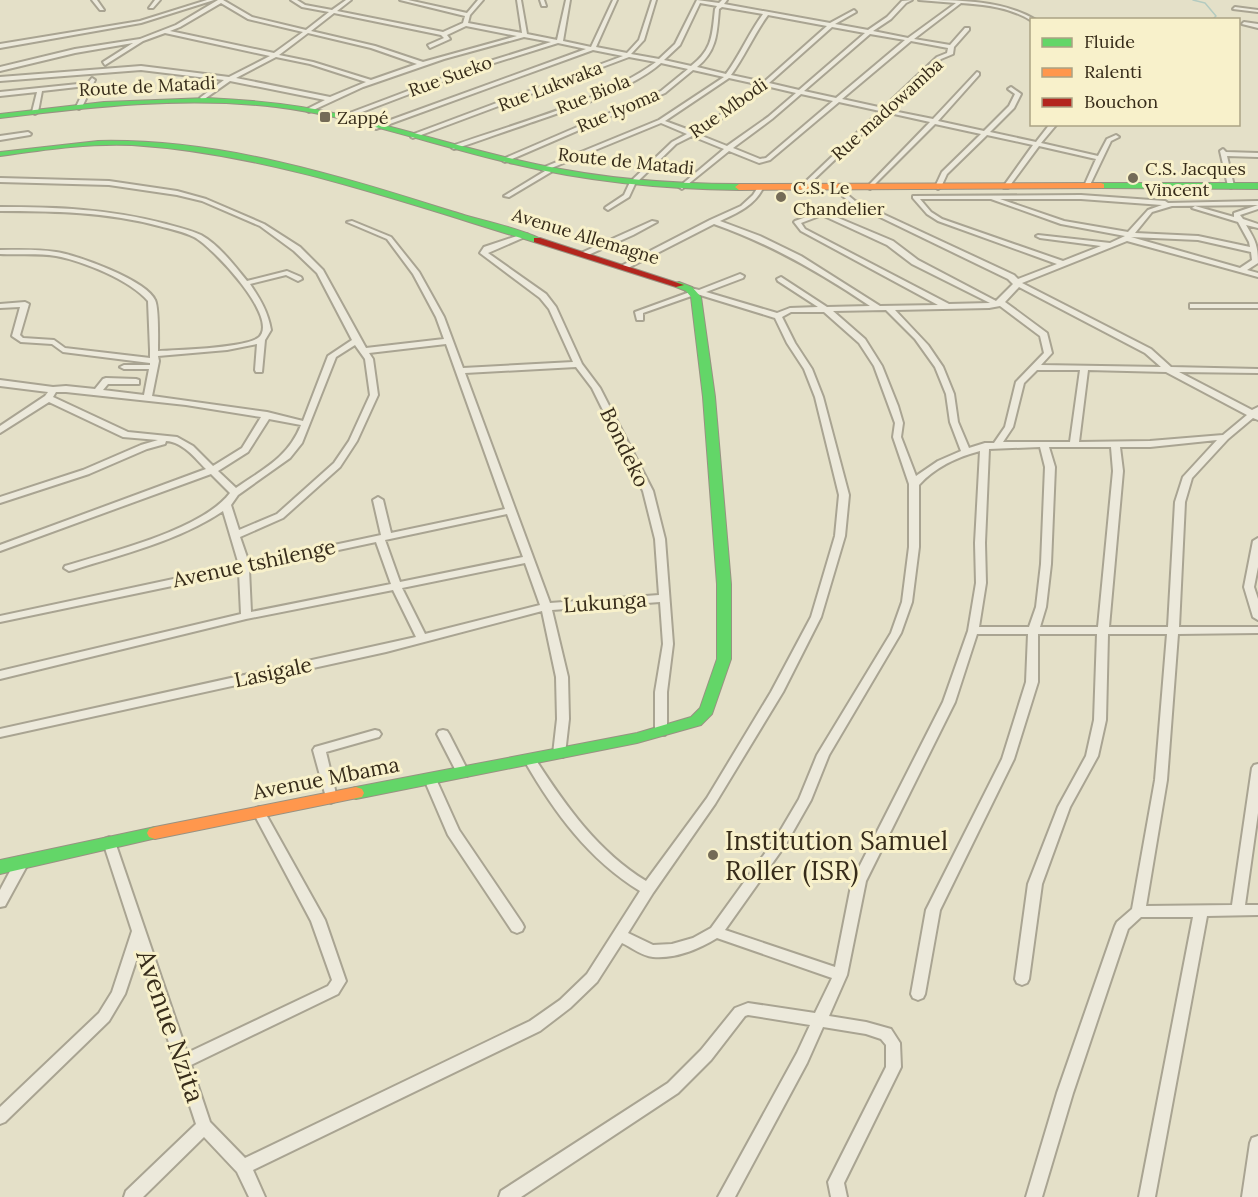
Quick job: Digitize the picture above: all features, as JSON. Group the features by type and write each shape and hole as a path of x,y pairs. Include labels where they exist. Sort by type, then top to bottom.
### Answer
{"main road":[{"name":"Route de Matadi","path":"0,116 79,107 203,98 309,110 546,170 632,183 682,187 1258,186"},
{"name":"Avenue Allemagne","path":"0,154 108,143 185,149 305,174 525,235 625,266 695,291"},
{"path":"661,732 696,721 707,710 724,659 724,584 719,510 704,353 695,291"},
{"name":"Avenue Mbama","path":"0,867 109,842 530,760 661,732"}],"street":[{"path":"94,0 102,9"},
{"path":"151,8 158,0"},
{"path":"0,46 141,22 212,0"},
{"path":"105,63 141,40 164,31 220,0 244,16 373,47 422,63"},
{"path":"293,0 304,6 444,34 448,38 430,46"},
{"path":"203,98 274,56 349,0"},
{"path":"402,0 468,15"},
{"path":"465,24 468,15 481,0"},
{"path":"519,0 525,35"},
{"path":"560,41 568,0"},
{"path":"376,127 593,48 615,0"},
{"name":"Rue Lukwaka","path":"413,136 627,56 641,40 654,0"},
{"path":"699,0 723,2 766,14 951,47"},
{"name":"Rue Biola","path":"454,147 603,92 636,77 676,47 699,0"},
{"path":"682,187 729,147 751,133 868,32 890,18 904,2 910,0"},
{"path":"921,0 1011,10 1030,18"},
{"name":"Rue Iyoma","path":"506,160 663,92 692,70 708,52 716,33 717,9 723,2"},
{"path":"661,121 759,161 768,159 839,102 910,39 959,3"},
{"path":"1234,8 1258,11"},
{"name":"Rue Mbodi","path":"608,208 627,196 632,183 674,143 711,124 764,85 831,25 854,11"},
{"path":"507,196 546,170 661,121 727,78 741,57 752,33 766,14"},
{"path":"1244,23 1258,26"},
{"path":"444,34 465,24 560,41 800,92 984,135 1100,158"},
{"name":"Rue madowamba","path":"802,188 939,58 949,55 951,47 967,29"},
{"path":"164,31 322,65 369,81"},
{"path":"309,110 369,81 422,63 525,35"},
{"path":"0,69 75,51 141,40"},
{"name":"Rue Sueko","path":"341,118 476,67 560,41"},
{"path":"0,79 141,68 229,81 245,81 330,99"},
{"path":"79,107 97,70"},
{"path":"870,187 958,98 977,74"},
{"path":"0,94 90,84"},
{"path":"35,112 40,89"},
{"path":"938,187 944,173 1012,107 1018,94 1011,89"},
{"path":"1006,187 1052,126"},
{"path":"0,138 28,134"},
{"path":"1087,186 1109,140 1116,137"},
{"path":"1231,186 1223,153 1258,155"},
{"path":"0,180 77,181 177,193 204,200 262,225 297,249 320,272 356,341 369,359 374,395 348,449 337,465 280,516 234,536"},
{"path":"960,187 1051,220 1129,237 1258,275"},
{"path":"625,266 744,207 756,196 760,188"},
{"path":"836,188 853,202 1011,277 1017,283 1148,351 1169,370 1256,414 1226,436 1188,477 1180,502 1161,780 1138,912 1122,926 1065,1094 1034,1197"},
{"path":"1065,264 940,220 928,213 915,197 1081,197 1171,204 1258,203"},
{"path":"695,291 778,316 790,310 948,308 998,303 1017,283 1129,237 1150,212 1171,204 1216,212 1258,226"},
{"path":"1242,270 1256,261 1255,250 1253,242 1238,221 1236,214 1258,207"},
{"path":"0,208 89,210 151,221 198,237 214,246 246,283 257,300 267,328 266,336 261,340 124,367"},
{"path":"726,1197 802,1058 820,1020 840,975 859,880 949,702 973,631 981,583 980,532 991,446 1009,427 1020,382 1048,353 1044,335 998,303 915,262 890,243 822,213 796,222 803,230 948,308"},
{"path":"712,221 761,237 804,259 878,309"},
{"path":"350,222 389,238 416,274 440,317 546,607 562,677 563,719 559,753"},
{"path":"585,253 654,222"},
{"name":"Bondeko","path":"525,235 487,249 484,253 543,296 553,309 578,364 602,398 648,491 660,539 668,644 661,692 661,732"},
{"path":"1040,236 1113,245"},
{"path":"1129,237 1188,237 1255,250"},
{"path":"0,252 60,255 143,290 152,301 154,380 147,398"},
{"path":"246,283 287,273 298,279"},
{"path":"640,318 639,312 740,276"},
{"path":"619,935 652,951 672,950 697,944 716,932 781,841 805,800 823,755 896,633 907,602 913,558 914,484 897,437 899,423 878,366 862,341 824,309 781,279"},
{"path":"0,306 25,304 17,339 54,342 63,350 154,361"},
{"path":"1193,306 1258,306"},
{"path":"889,309 915,332 936,361 948,389 954,421 966,452"},
{"path":"243,1167 535,1026 565,1004 592,978 648,890 711,801 777,692 816,617 840,536 844,495 819,397 808,369 778,316"},
{"path":"259,370 261,340"},
{"path":"69,568 187,526 214,515 226,506 235,493 287,456 299,441 332,356 356,341"},
{"path":"365,351 449,341"},
{"path":"459,371 578,364"},
{"path":"1033,367 1084,370 1258,371"},
{"path":"1074,444 1084,370"},
{"path":"97,392 106,381 136,382"},
{"path":"0,383 50,394 97,392 147,398 267,415 306,424"},
{"path":"50,394 126,435 174,439 190,448 235,493"},
{"path":"0,429 50,394"},
{"path":"0,548 213,470 245,450 267,415"},
{"path":"914,484 932,468 966,452 991,446 1187,442 1226,436"},
{"path":"135,437 144,447"},
{"path":"0,500 86,472 144,447 174,439"},
{"path":"918,993 933,910 982,814 1015,740 1032,682 1033,632 1041,607 1046,564 1050,467 1044,444"},
{"path":"1022,979 1035,884 1064,807 1092,756 1101,710 1103,629 1118,471 1114,444"},
{"path":"378,500 383,536 397,587 422,639"},
{"path":"226,506 244,565 246,616"},
{"name":"Avenue tshilenge","path":"0,619 244,565 510,511"},
{"path":"1258,541 1249,587 1258,617"},
{"path":"0,675 246,616 528,559"},
{"name":"Lukunga","path":"546,607 664,598"},
{"name":"Lasigale","path":"0,734 422,639 546,607"},
{"path":"973,631 1258,630"},
{"path":"331,798 319,750 375,734"},
{"path":"443,734 463,773"},
{"path":"530,760 544,783 597,849 618,869 648,890"},
{"path":"1238,910 1258,768"},
{"path":"430,779 453,832 516,927"},
{"path":"183,1062 333,990 339,981 318,920 259,812"},
{"name":"Avenue Nzita","path":"109,842 204,1126 243,1167 257,1197"},
{"path":"0,902 22,862"},
{"path":"1138,912 1258,910"},
{"path":"1147,1197 1201,911"},
{"path":"0,1118 104,1017 118,994 139,931"},
{"path":"716,932 840,975"},
{"path":"507,1197 673,1088 706,1055 740,1012 748,1009 820,1020 886,1034 893,1043 894,1067 837,1182 838,1197"},
{"path":"132,1197 204,1126"},
{"path":"1250,1197 1258,1143"}],"waterway":[{"path":"1193,0 1205,3 1216,16 1214,18"}],"traffic: fast":[{"path":"0,116 172,100 276,105 336,115 484,155 570,174 654,184 739,187"},
{"path":"0,154 98,143 131,143 235,156 286,166 337,180 537,240"},
{"path":"1101,186 1258,186"},
{"path":"356,793 637,738 696,721 707,710 724,659 724,584 709,397 696,297 689,289 679,285"},
{"path":"0,867 155,833"}],"traffic: slow":[{"path":"739,187 1101,186"},
{"path":"155,833 356,793"}],"traffic: jam":[{"path":"537,240 679,285"}],"place":[{"name":"Zappé","path":"325,117"},
{"name":"C.S. Jacques Vincent","path":"1133,178"},
{"name":"C.S. Le Chandelier","path":"781,197"},
{"name":"Institution Samuel Roller (ISR)","path":"713,855"}]}
